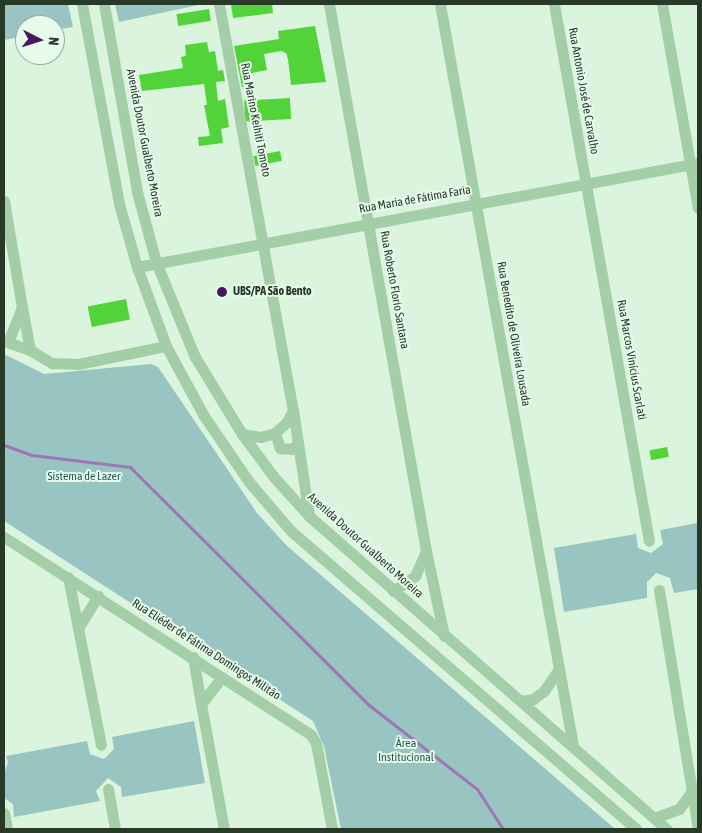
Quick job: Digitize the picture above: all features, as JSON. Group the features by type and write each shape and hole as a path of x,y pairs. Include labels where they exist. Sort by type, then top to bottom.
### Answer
{"street":[{"path":"82,4 119,204 137,267 166,346 204,416 249,482 290,531 636,829"},
{"name":"Avenida Doutor Gualberto Moreira","path":"104,4 137,192 156,262 194,357 242,434 273,476 308,516 444,636 573,745 667,829"},
{"name":"Rua Marino Keihiti Tomoto","path":"219,4 294,410 308,516"},
{"name":"Rua Roberto Florio Santana","path":"329,4 426,551 444,636"},
{"name":"Rua Benedito de Oliveira Lousada","path":"440,4 573,745"},
{"name":"Rua Antonio José de Carvalho","path":"554,4 586,184"},
{"path":"662,4 694,163 698,208"},
{"name":"Rua Maria de Fátima Faria","path":"137,267 263,241 694,163"},
{"name":"Rua Marcos Vinícius Scarlati","path":"586,184 650,541"},
{"path":"4,201 30,350"},
{"path":"22,307 6,342 30,350 52,363 78,364 166,346"},
{"path":"242,434 261,437 275,432 287,422 294,410"},
{"path":"275,432 280,448 291,449 298,444"},
{"name":"Rua Eliéder de Fátima Domingos Militão","path":"4,537 193,657 311,735 316,743 332,829"},
{"path":"394,591 415,576 426,551"},
{"path":"68,577 101,745"},
{"path":"659,590 698,829"},
{"path":"78,628 98,596"},
{"path":"193,657 224,829"},
{"path":"520,701 533,699 544,692 559,669"},
{"path":"201,704 222,677"},
{"path":"108,789 115,829"},
{"path":"654,818 679,809 692,792"},
{"path":"4,812 7,829"}],"green space":[{"path":"4,4 68,4 73,27 65,28 65,15 15,15 15,38 4,40"},
{"path":"115,4 203,4 119,22"},
{"name":"Área Institucional","path":"4,354 44,374 151,364 158,367 257,513 286,545 615,829 341,829 324,746 313,721 4,521"},
{"path":"698,523 698,589 674,593 670,578 656,573 647,582 647,598 564,612 554,548 636,534 638,548 651,553 663,544 660,530"},
{"path":"194,721 205,783 122,797 121,787 108,778 96,791 100,801 14,817 13,804 4,798 4,774 8,762 6,756 87,741 90,754 104,759 114,749 112,737"}],"building":[{"path":"272,4 273,13 233,18 231,5"},
{"path":"209,9 211,21 178,26 176,14"},
{"path":"315,26 326,82 291,85 288,59 286,53 281,51 264,54 267,70 247,74 249,86 242,87 234,46 279,39 278,31"},
{"path":"207,42 209,52 215,51 218,71 223,70 225,81 216,82 218,101 225,99 229,127 221,129 223,143 199,146 198,137 210,136 204,105 207,105 204,84 142,91 139,75 183,68 181,57 186,56 185,45"},
{"path":"290,98 291,119 245,121 244,100"},
{"path":"280,151 282,161 255,166 253,156"},
{"path":"126,299 130,320 92,327 88,306"},
{"path":"667,447 669,457 651,460 649,450"}],"waterway":[{"path":"4,445 32,455 130,467 369,705 477,789 503,829"}],"place":[{"name":"UBS/PA São Bento","path":"222,292"}],"park label":[{"name":"Sistema de Lazer","path":"84,477"}]}
